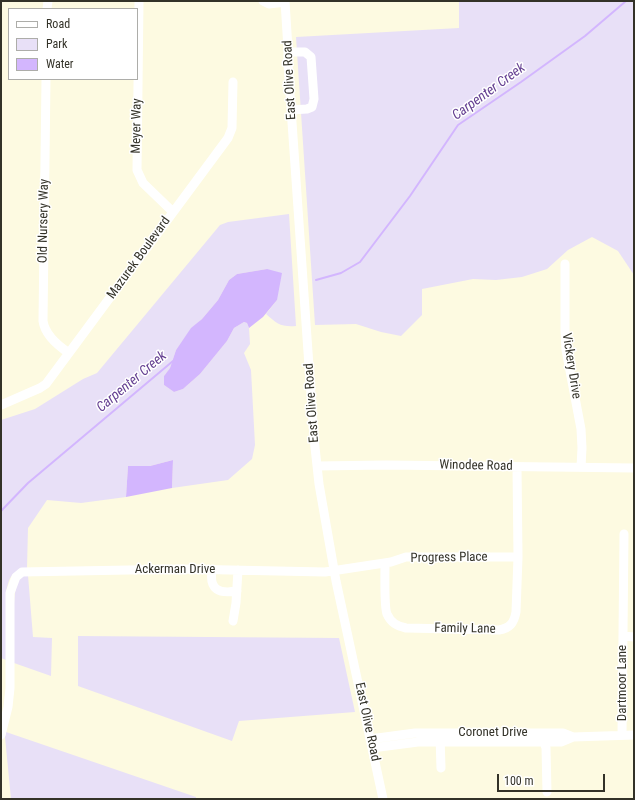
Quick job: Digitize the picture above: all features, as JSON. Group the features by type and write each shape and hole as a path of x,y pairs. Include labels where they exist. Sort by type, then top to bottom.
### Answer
{"street":[{"name":"Meyer Way","path":"139,1 137,170 143,183 173,212"},
{"path":"263,1 269,4 285,2"},
{"name":"East Olive Road","path":"285,2 291,110 317,466 334,571 383,799"},
{"path":"288,52 305,52 311,57 314,99 312,107 307,109 291,110"},
{"name":"Old Nursery Way","path":"46,80 43,320 47,333 68,353"},
{"name":"Mazurek Boulevard","path":"1,405 46,384 230,135 232,128 234,82"},
{"name":"Vickery Drive","path":"565,264 566,350 581,428 581,467"},
{"name":"Winodee Road","path":"317,466 386,465 634,468"},
{"name":"Family Lane","path":"385,563 386,612 394,624 406,628 506,629 515,620 516,612 518,557 516,467"},
{"name":"Dartmoor Lane","path":"622,735 624,534"},
{"name":"Progress Place","path":"334,571 385,563 406,557 518,557"},
{"path":"212,570 211,582 213,586 224,592 237,591"},
{"name":"Ackerman Drive","path":"1,735 8,707 10,688 10,593 12,584 17,576 22,572 212,570 334,571"},
{"path":"233,621 238,570"},
{"path":"623,636 634,636"},
{"name":"Coronet Drive","path":"371,744 415,733 440,737 544,738 563,733 573,737 634,735"},
{"name":"Coronet Drive","path":"440,737 441,768"},
{"path":"544,738 546,748 547,792"}],"green space":[{"path":"459,1 634,1 634,275 618,251 592,237 568,250 547,269 522,277 496,280 473,279 422,289 422,315 401,336 381,332 356,324 315,325 296,37 459,28"},
{"path":"289,214 296,326 280,324 266,314 277,300 267,269 237,274 229,280 218,300 202,319 191,329 176,350 170,368 164,376 164,385 174,392 183,389 200,374 227,341 234,328 244,322 247,323 249,328 250,344 244,353 251,370 255,445 252,459 228,480 172,488 173,460 150,466 128,466 126,497 81,503 47,500 28,528 27,568 12,576 6,592 6,660 1,658 1,420 35,409 83,379 97,373 220,225 228,222"},
{"path":"28,575 33,637 52,638 51,676 14,663 14,606 16,585 19,579"},
{"path":"78,636 339,638 355,712 239,721 232,741 78,686"},
{"path":"6,732 196,797 196,799 11,799 5,737"}],"water":[{"path":"267,269 282,273 277,300 263,317 249,328 247,323 244,322 234,328 227,341 200,374 183,389 174,392 164,385 164,376 170,368 176,350 191,328 202,319 218,300 229,280 237,274"},
{"path":"173,460 172,488 126,497 128,466 150,466"}],"waterway":[{"name":"Carpenter Creek","path":"316,280 341,273 360,262 410,196 458,125 585,36 626,1"},
{"name":"Carpenter Creek","path":"1,511 28,483 173,361"}]}
